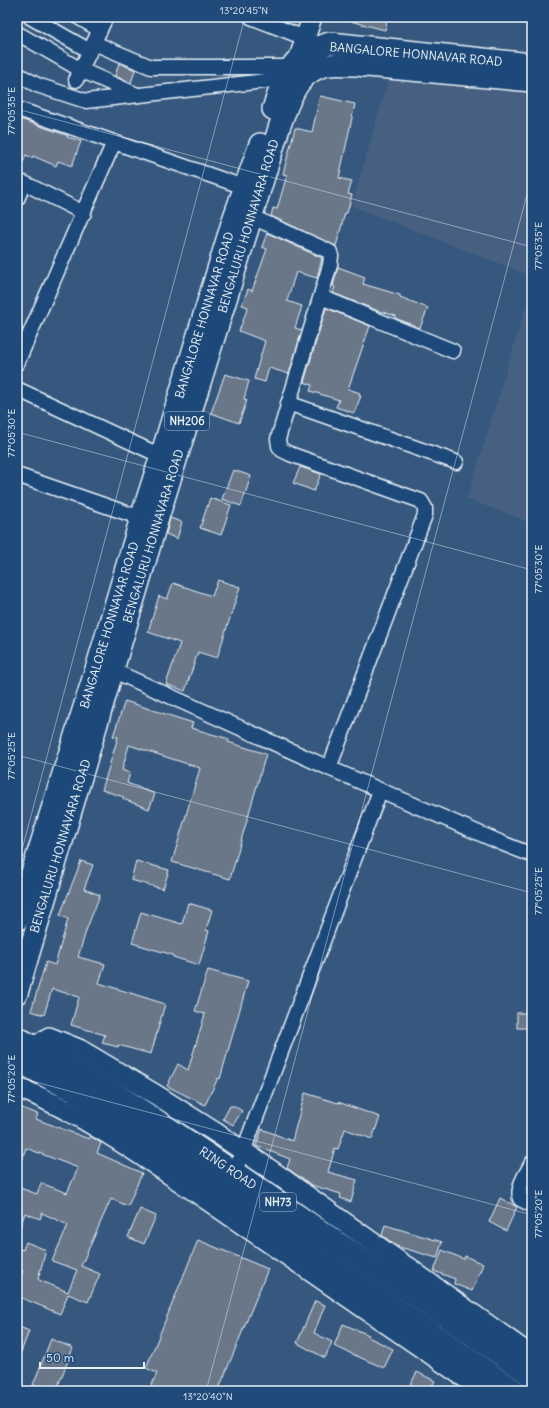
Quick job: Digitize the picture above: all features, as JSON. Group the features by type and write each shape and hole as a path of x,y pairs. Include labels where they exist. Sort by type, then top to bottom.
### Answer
{"highway":[{"name":"RING ROAD","path":"22,1057 135,1129 162,1159 258,1225 393,1294 532,1376"},
{"name":"RING ROAD","path":"22,1057 85,1076 145,1113 234,1172 393,1294 515,1391"}],"main road":[{"name":"BANGALORE HONNAVAR ROAD","path":"17,920 97,666 140,518 161,456 244,187 294,71 312,49 330,43 532,64"},
{"name":"BENGALURU HONNAVARA ROAD","path":"18,987 187,422 291,94 294,71 313,70 329,65 356,64 532,81"}],"street":[{"path":"30,17 94,42 150,67 294,71"},
{"path":"78,17 94,42"},
{"path":"78,75 106,17"},
{"path":"251,17 305,38"},
{"path":"294,71 312,17"},
{"path":"17,33 78,75 138,95"},
{"path":"17,74 37,85 86,101 138,95 294,71"},
{"path":"17,110 21,110 244,187"},
{"path":"17,363 114,142"},
{"path":"17,199 21,181 84,213"},
{"path":"252,217 330,252 331,256 321,297 278,439 279,446 282,450 290,454 421,501 425,508 425,515 329,768"},
{"path":"321,297 453,351"},
{"path":"17,389 161,456"},
{"path":"288,403 456,462"},
{"path":"17,475 140,518"},
{"path":"112,670 329,768 532,855"},
{"path":"234,1172 244,1152 380,790"},
{"path":"22,1057 50,1037 79,1049 158,1096 244,1152 393,1294 484,1391"},
{"path":"17,1086 104,1132 162,1159"},
{"path":"532,1163 520,1186 519,1193 520,1198 532,1206"},
{"path":"393,1294 532,1356"}],"shaded area":[{"path":"389,76 532,90 532,276 352,206"},
{"path":"532,287 532,523 467,499"}],"building":[{"path":"350,17 388,17 385,30 350,21"},
{"path":"119,63 135,70 131,83 115,76"},
{"path":"320,96 355,104 339,178 352,181 348,194 352,195 347,213 345,213 336,246 271,216 273,208 277,209 287,175 283,174 295,128 312,132"},
{"path":"17,118 68,135 67,137 81,141 72,166 58,161 56,166 33,156 32,158 26,155 17,176"},
{"path":"267,233 322,258 317,278 296,272 287,301 302,306 295,328 302,330 289,374 269,368 265,382 254,379 265,341 239,331 248,307 242,305 248,289 252,291 267,249 262,247"},
{"path":"338,267 365,277 363,284 400,295 400,297 428,308 420,328 395,318 396,316 376,310 333,293 335,287 333,286"},
{"path":"326,308 370,326 348,389 360,393 359,396 361,396 354,413 336,407 339,400 310,391 312,385 304,382"},
{"path":"225,374 249,381 244,399 247,400 239,423 211,413"},
{"path":"300,467 321,474 314,491 293,483"},
{"path":"233,470 251,476 241,506 222,499"},
{"path":"210,498 231,505 221,535 200,528"},
{"path":"170,518 182,522 177,539 166,534"},
{"path":"218,580 240,587 217,658 198,652 185,691 166,684 180,643 148,632 159,596 167,599 173,583 212,596"},
{"path":"125,701 193,723 191,728 229,739 228,742 266,754 230,879 172,862 200,768 129,745 122,770 130,773 127,783 155,794 149,809 123,799 124,797 102,790 118,737 113,736"},
{"path":"81,861 93,865 84,889 100,895 87,928 78,957 105,964 99,983 165,1004 151,1054 118,1045 118,1047 102,1043 105,1035 71,1025 79,997 52,989 44,1015 31,1011 46,962 55,965 68,919 60,915"},
{"path":"136,861 169,870 163,889 131,880"},
{"path":"188,903 212,910 206,930 209,931 199,965 173,957 173,955 132,943 141,912 182,924"},
{"path":"208,970 248,981 220,1079 218,1078 205,1105 167,1086 178,1064 188,1070 205,1014 195,1011"},
{"path":"517,1013 532,1013 532,1028 517,1028"},
{"path":"305,1093 338,1102 380,1117 372,1139 345,1129 338,1149 335,1148 328,1172 357,1180 351,1202 340,1198 341,1194 311,1185 303,1178 298,1176 287,1168 290,1159 256,1146 262,1129 292,1141"},
{"path":"17,1106 38,1114 36,1119 89,1139 90,1136 101,1143 97,1153 142,1173 128,1206 111,1199 81,1266 100,1274 88,1302 68,1294 60,1314 17,1296 17,1286 23,1271 17,1269 17,1248 23,1250 26,1242 46,1250 38,1279 68,1292 77,1270 52,1261 68,1225 42,1213 40,1219 25,1213 18,1233 17,1187 37,1194 41,1183 67,1193 78,1168 26,1148 17,1168"},
{"path":"230,1106 234,1106 242,1111 233,1125 223,1119"},
{"path":"500,1198 517,1207 506,1231 489,1222"},
{"path":"140,1209 156,1216 144,1244 128,1237"},
{"path":"385,1225 442,1242 437,1258 396,1246 382,1235"},
{"path":"198,1240 268,1269 218,1391 149,1391 157,1373 146,1368"},
{"path":"442,1250 464,1259 465,1256 483,1264 472,1291 454,1284 455,1279 434,1271"},
{"path":"315,1301 325,1305 314,1333 332,1342 325,1358 297,1343"},
{"path":"343,1324 369,1335 368,1337 393,1349 384,1368 334,1346"},
{"path":"17,1326 29,1331 18,1360 17,1360"},
{"path":"51,1339 73,1348 56,1391 48,1391 33,1385"},
{"path":"417,1372 435,1381 429,1391 420,1391 410,1385"}]}
